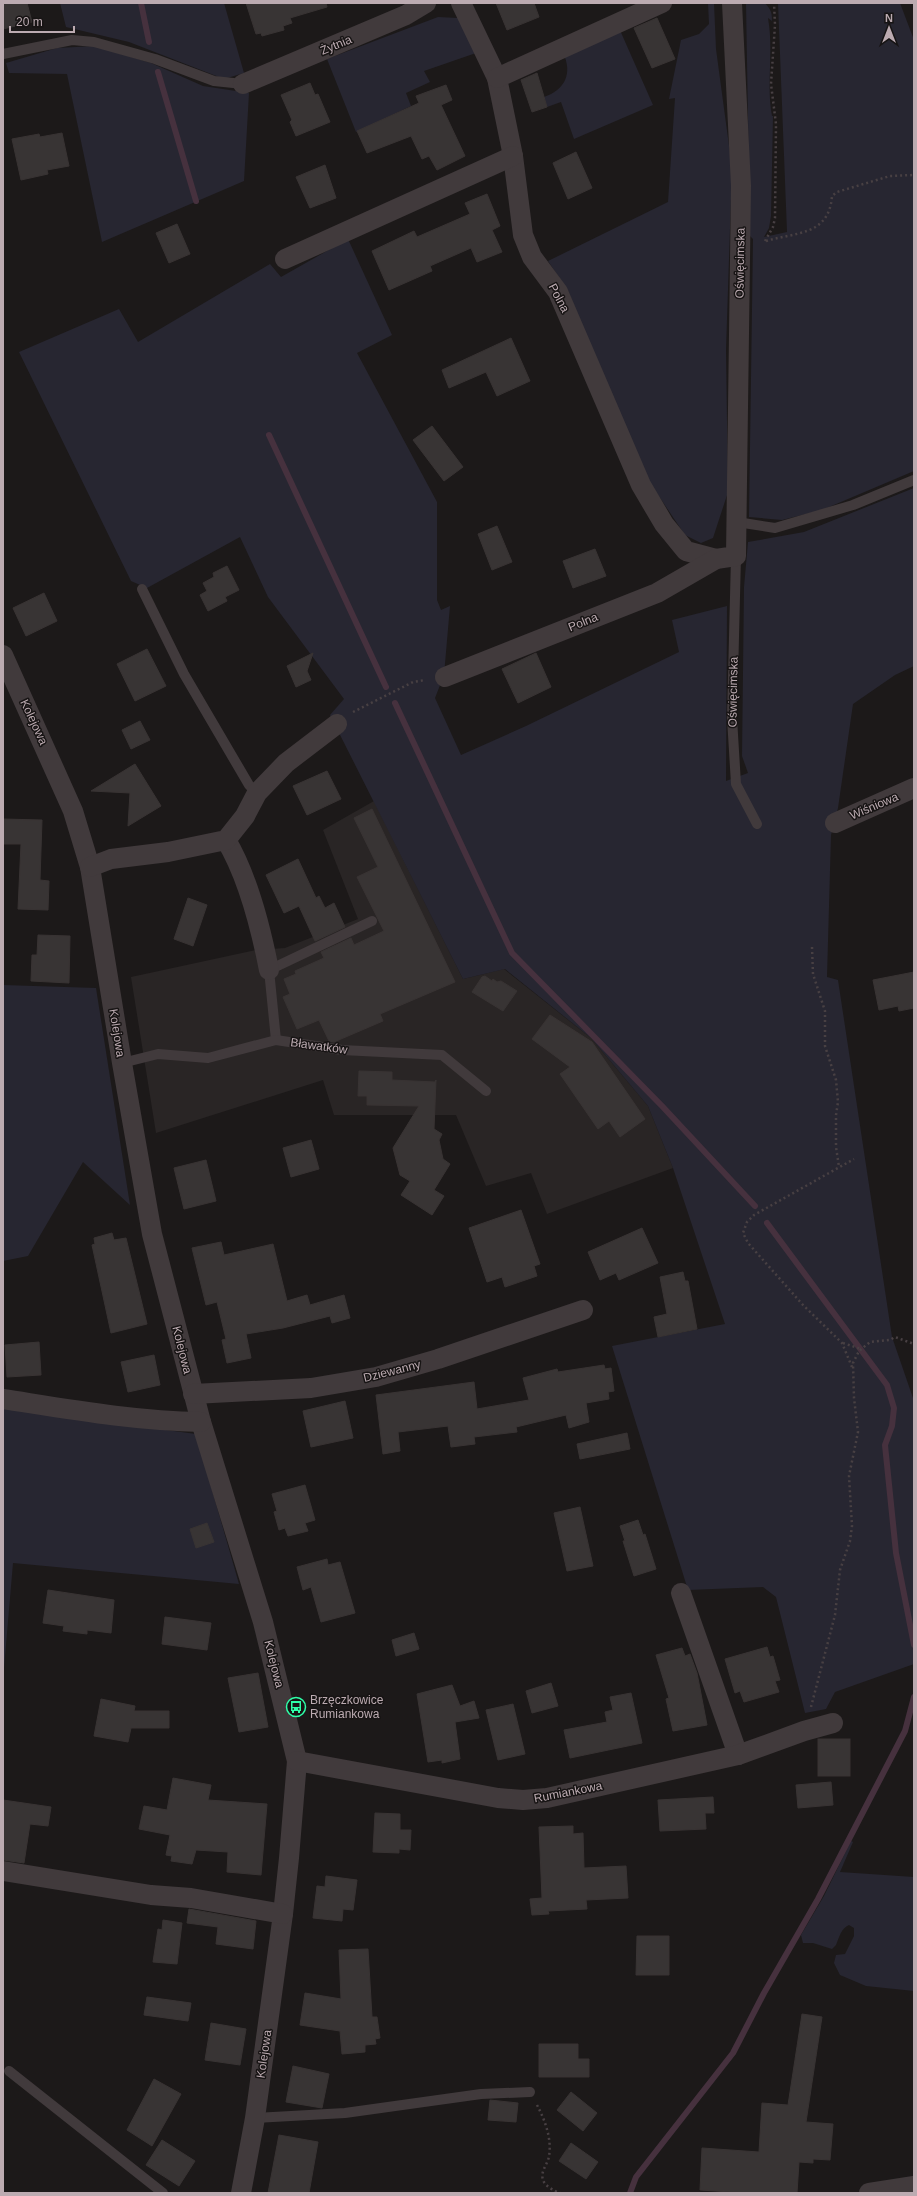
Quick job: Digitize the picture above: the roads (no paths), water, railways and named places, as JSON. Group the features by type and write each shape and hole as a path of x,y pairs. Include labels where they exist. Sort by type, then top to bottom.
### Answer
{"street":[{"name":"Żytnia","path":"244,84 406,15 426,3"},
{"name":"Polna","path":"461,3 497,78 513,156 523,234 532,257 558,292 641,485 664,524 686,551 716,559"},
{"path":"497,78 662,3"},
{"name":"Oświęcimska","path":"732,3 741,186 736,556"},
{"path":"285,259 513,156"},
{"name":"Polna","path":"445,677 657,593 716,559 736,556"},
{"name":"Kolejowa","path":"3,655 73,811 90,867 152,1234 201,1422 263,1622 297,1761 282,1914 256,2118 241,2193"},
{"path":"90,867 111,859 168,852 226,840 245,816 257,793 286,763 337,724"},
{"name":"Wiśniowa","path":"835,823 914,788"},
{"name":"Bławatków","path":"226,840 237,858 264,945 269,970"},
{"name":"Dziewanny","path":"194,1394 311,1388 376,1377 438,1359 583,1310"},
{"path":"3,1399 77,1410 177,1421 201,1422"},
{"path":"681,1593 738,1755"},
{"name":"Rumiankowa","path":"297,1761 498,1798 523,1800 547,1798 738,1755 804,1731 833,1723"},
{"path":"3,1871 150,1895 191,1898 282,1914"},
{"path":"869,2193 914,2186"}],"lane":[{"path":"3,54 16,53 46,44 72,40 94,42 155,59 214,81 244,84"},
{"path":"737,522 775,528 853,505 914,480"},
{"name":"Oświęcimska","path":"736,556 732,718 736,784 757,824"},
{"path":"142,589 184,674 249,785 257,793"},
{"path":"269,970 372,921"},
{"name":"Bławatków","path":"269,970 276,1040 342,1050 442,1055 486,1091"},
{"path":"122,1063 158,1054 208,1058 276,1040"},
{"path":"9,2071 163,2193"},
{"path":"256,2118 345,2113 481,2094 530,2092"}],"waterway":[{"path":"141,3 149,42"},
{"path":"158,72 196,201"},
{"path":"269,435 386,687"},
{"path":"395,703 512,953 662,1106 755,1206"},
{"path":"767,1223 887,1385 894,1408 892,1426 885,1445 896,1553 914,1645"},
{"path":"630,2193 636,2177 733,2053 764,1993 818,1899 905,1731 914,1697"}],"place":[{"name":"Brzęczkowice Rumiankowa","path":"296,1707"}]}
